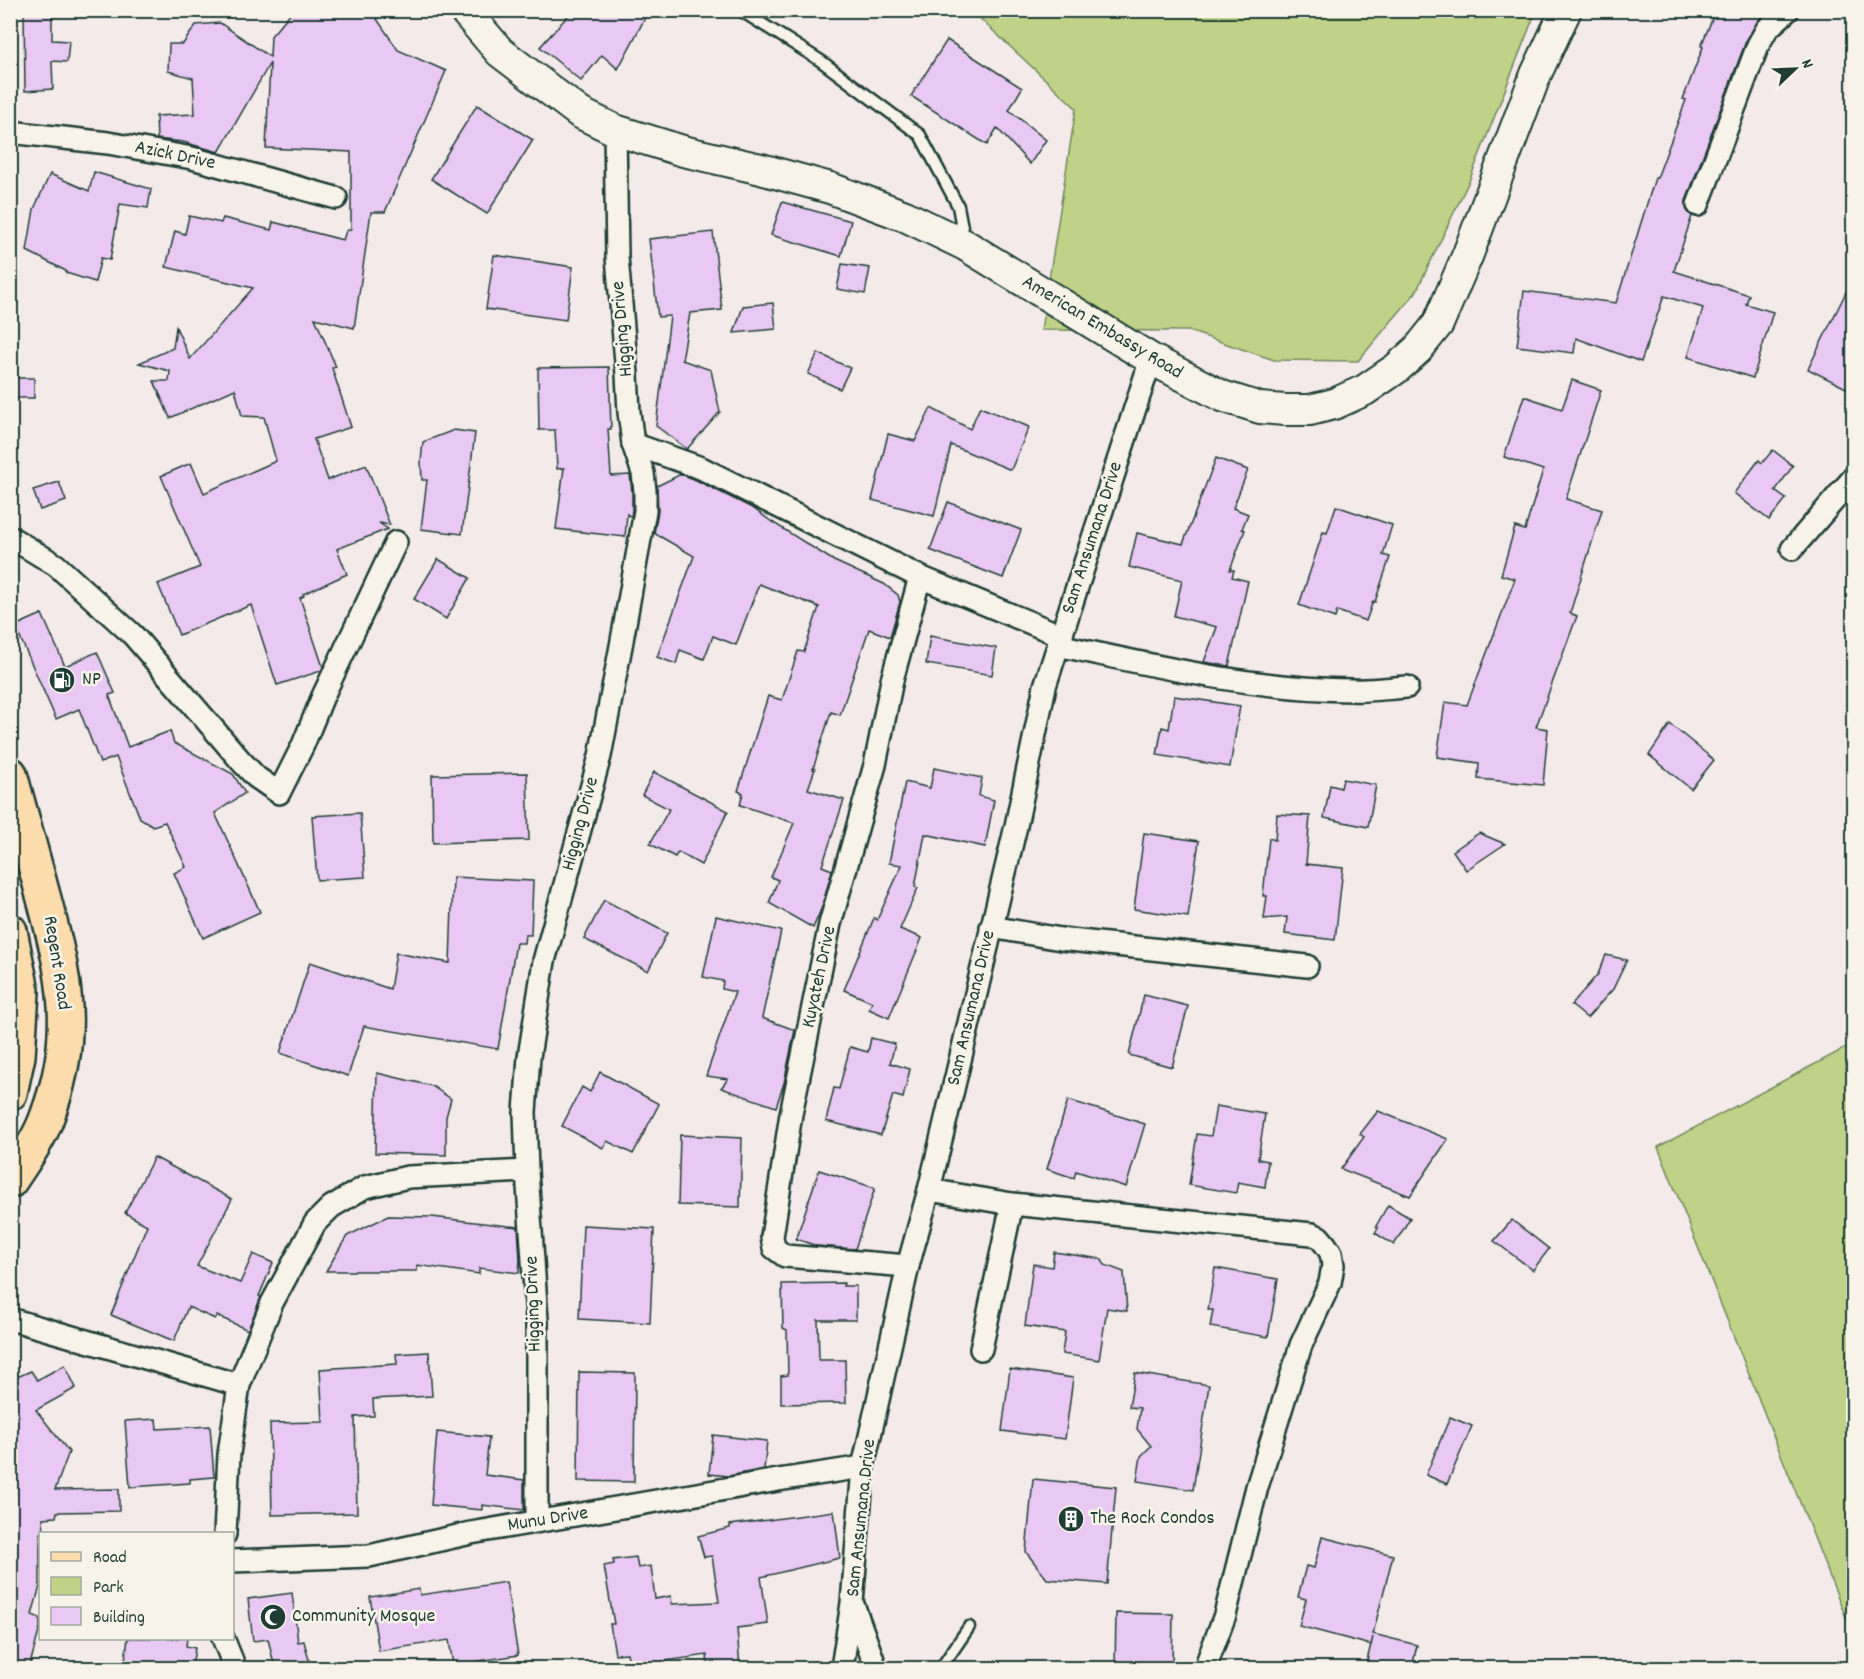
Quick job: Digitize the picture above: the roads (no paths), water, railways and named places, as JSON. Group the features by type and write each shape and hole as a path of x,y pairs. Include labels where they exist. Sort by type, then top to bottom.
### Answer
{"main road":[{"name":"Regent Road","path":"10,774 47,908 61,969 65,1003 65,1034 60,1076 46,1120 10,1181"},
{"name":"Regent Road","path":"10,931 22,991 16,1022 18,1056 10,1093"}],"street":[{"name":"American Embassy Road","path":"464,10 500,52 580,113 615,130 683,151 830,188 904,216 965,246 1151,359 1222,396 1260,408 1285,410 1310,410 1334,404 1365,390 1397,368 1418,349 1438,324 1468,254 1536,74 1566,10"},
{"path":"1698,205 1758,45 1767,29 1788,10"},
{"name":"Higging Drive","path":"537,1521 537,1320 527,1171 525,1112 528,1068 544,961 600,756 645,510 643,473 633,444 629,412 617,257 615,130"},
{"name":"Azick Drive","path":"10,132 108,143 192,158 336,198"},
{"name":"Sam Ansumana Drive","path":"842,1668 852,1603 863,1467 908,1266 929,1190 1016,826 1045,686 1151,359"},
{"path":"633,444 701,468 920,577 1060,641 1205,676 1269,685 1353,690 1407,687"},
{"path":"1792,549 1854,477"},
{"path":"10,537 56,565 133,635 241,761 256,777 279,793 396,542"},
{"name":"Kuyateh Drive","path":"908,1266 785,1256 774,1248 772,1237 791,1114 830,924 875,765 892,680 920,577"},
{"path":"991,927 1061,939 1307,966"},
{"path":"225,1532 229,1454 239,1385 272,1304 315,1223 331,1207 365,1187 408,1177 527,1171"},
{"path":"929,1190 1012,1204 1312,1234 1325,1244 1331,1253 1333,1265 1330,1283 1301,1345 1257,1487 1226,1615 1205,1668"},
{"path":"981,1349 1012,1204"},
{"path":"10,1319 239,1385"},
{"name":"Munu Drive","path":"234,1561 369,1556 537,1521 863,1467"},
{"path":"852,1603 876,1668"},
{"path":"224,1640 235,1668"}],"lane":[{"path":"740,10 821,61 920,135 958,206 965,246"},
{"path":"942,1668 969,1628"}],"place":[{"name":"NP","path":"62,680"},
{"name":"The Rock Condos","path":"1071,1519"},
{"name":"Community Mosque","path":"273,1617"}]}
